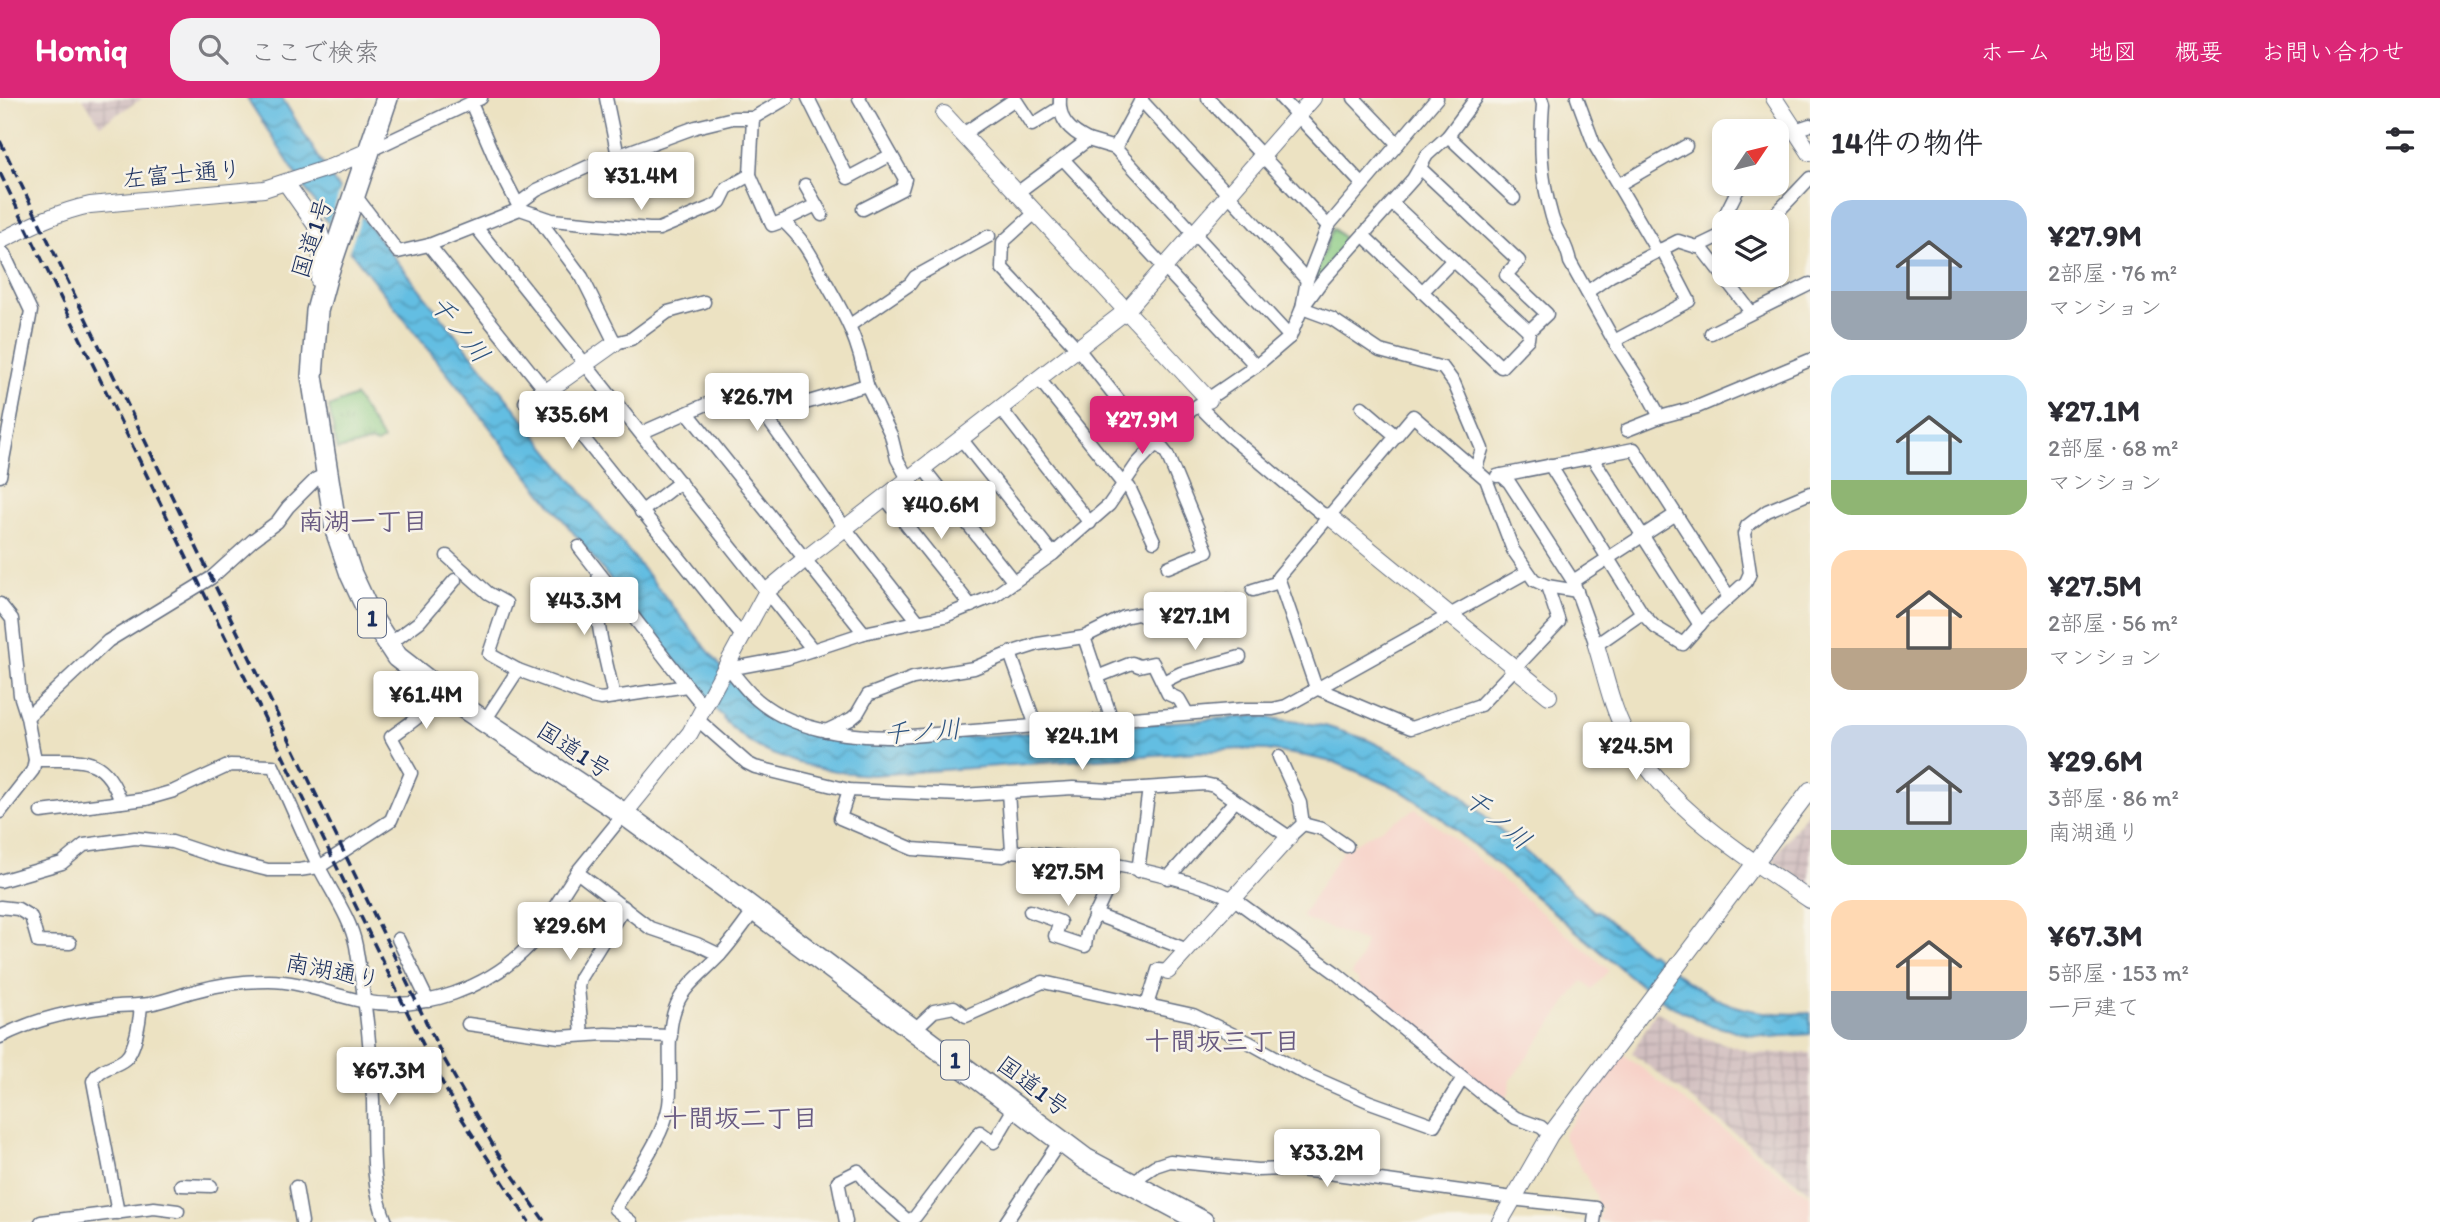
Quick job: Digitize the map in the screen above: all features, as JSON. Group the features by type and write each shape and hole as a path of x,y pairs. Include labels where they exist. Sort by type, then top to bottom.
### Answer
{"highway":[{"name":"国道1号","path":"387,98 338,240 317,311 312,376 336,530 346,562 371,617 388,645 397,657 440,691 624,814 1085,1158 1203,1222"}],"street":[{"path":"606,98 618,156"},
{"path":"787,98 765,104 753,118 750,175 772,225 819,210 805,184"},
{"path":"808,98 848,178 891,155"},
{"path":"859,98 905,179 902,189 863,209"},
{"path":"1208,98 1328,226"},
{"path":"1281,98 1362,184"},
{"path":"624,814 682,746 767,591 804,559 1126,311 1313,98"},
{"path":"1354,98 1398,144"},
{"path":"1302,308 1321,282 1392,203 1427,155 1448,136 1476,98"},
{"path":"1541,98 1543,104 1540,156 1552,219 1568,247 1570,261 1660,417"},
{"path":"1577,98 1594,144 1689,301 1614,341"},
{"path":"1774,98 1803,128 1810,153"},
{"path":"963,134 1015,99 1032,125 1060,103 1065,122 1072,132 1088,141 1115,148 1290,337"},
{"path":"1115,148 1141,99 1307,280"},
{"path":"726,665 739,667 813,650 864,633 945,616 994,596 1052,554 1109,505 1154,445 1180,418 1256,366 1290,337 1302,308 1307,280 1328,226 1398,144 1431,100"},
{"path":"369,151 476,101 499,168 524,208 582,277 615,343"},
{"path":"944,114 1126,311 1238,443 1549,696"},
{"path":"353,196 398,252 429,244 524,208 537,190 587,167 696,127 733,118 753,118"},
{"path":"1448,136 1514,198"},
{"path":"1017,193 1088,141"},
{"path":"1618,185 1686,146"},
{"name":"左富士通り","path":"0,241 70,209 254,190 287,183 369,151"},
{"path":"1063,159 1256,366"},
{"path":"1364,236 1501,367 1528,339 1529,331 1547,314 1506,275 1519,261 1420,168"},
{"path":"524,208 552,220 659,229 714,206 720,202 727,188 750,175"},
{"path":"1779,210 1810,178"},
{"path":"287,183 319,230 322,240 317,311"},
{"path":"1392,203 1529,331"},
{"path":"1035,213 1003,242 1002,268 1078,349 1154,445 1167,454 1207,551 1168,568"},
{"path":"783,221 805,243 850,325 861,353 867,386 891,435 897,459 908,479"},
{"path":"476,227 813,650"},
{"path":"850,325 910,284 915,277 989,236"},
{"path":"1587,292 1610,276 1678,241 1700,246 1712,240"},
{"path":"429,244 742,636"},
{"path":"1700,246 1751,313"},
{"path":"0,250 31,311 0,476"},
{"path":"1422,292 1453,260"},
{"path":"1711,333 1810,284"},
{"path":"525,402 615,343 631,339 668,312 704,302"},
{"path":"1302,308 1332,318 1380,351 1443,368 1454,383 1482,449 1476,468"},
{"path":"1627,429 1660,417 1698,408 1810,360"},
{"path":"1039,379 1129,487 1154,541"},
{"path":"764,415 867,386"},
{"path":"641,433 732,393 750,394 845,528 918,621"},
{"path":"1362,407 1396,436"},
{"path":"1001,409 1090,523"},
{"path":"688,413 864,633"},
{"path":"1547,586 1559,622 1480,705 1411,728 1316,688 1278,577 1413,416 1486,479 1509,540 1527,572 1534,580 1547,586 1575,586 1607,558 1676,514"},
{"path":"961,440 1052,554"},
{"path":"1486,479 1634,449 1729,597"},
{"path":"1592,457 1700,625"},
{"path":"1550,466 1642,613 1655,627 1683,644 1746,582 1750,573 1744,534 1747,526 1766,511 1810,493"},
{"path":"923,468 1014,582"},
{"path":"27,717 108,641 211,578 277,522 316,479 327,474"},
{"path":"1501,475 1509,482 1575,586 1624,730 1639,756 1674,796 1732,848 1810,900"},
{"path":"641,512 680,482"},
{"path":"885,498 971,606"},
{"path":"579,547 687,686 701,714 747,763 755,767 849,790 961,794 1073,788 1112,790 1205,784 1213,786 1289,837"},
{"path":"447,556 488,593 506,603 489,654 519,670 591,698 687,686"},
{"path":"726,665 752,695 778,713 826,730 869,737 1273,709 1286,706 1527,572"},
{"path":"599,574 596,589 601,636 614,697"},
{"path":"388,645 416,625 454,580"},
{"path":"1253,590 1279,582"},
{"path":"826,730 851,719 868,695 921,676 974,668 1050,641 1084,637 1124,617 1138,614 1163,625 1227,600"},
{"path":"0,604 12,619 20,695 35,761 33,770 1,810"},
{"path":"1597,645 1642,613"},
{"path":"1084,637 1112,720"},
{"path":"1010,653 1036,726"},
{"path":"1163,682 1181,673 1240,657"},
{"path":"1097,677 1132,663 1139,666 1153,663 1168,694 1179,699 1187,713"},
{"path":"484,722 519,670"},
{"path":"0,881 62,863 84,845 135,838 172,842 268,870 319,867 391,820 411,773 391,737 421,715 440,691"},
{"path":"1279,757 1300,803 1303,824"},
{"path":"35,761 84,761 99,766 109,775 121,802"},
{"path":"41,812 121,802 174,791 230,765 273,766 348,923 355,944 367,1019 376,1179 386,1222"},
{"path":"1138,871 1149,788"},
{"path":"849,790 840,818 914,849 1003,856 1013,851 1115,864 1217,891 1234,899 1336,973 1462,1079 1516,1118 1541,1127 1550,1135"},
{"path":"1500,1222 1550,1135 1810,790"},
{"path":"1009,792 1013,851"},
{"path":"1168,878 1235,801"},
{"name":"南湖通り","path":"0,1037 19,1027 56,1016 106,1007 141,1005 230,983 250,981 302,984 363,1001 396,1004 428,1001 463,991 521,954 531,944 577,872 624,814"},
{"path":"1147,1005 1158,970 1168,971 1303,824"},
{"path":"1303,824 1322,829 1347,846"},
{"path":"1030,911 1060,922 1055,936 1084,946 1115,864"},
{"path":"577,872 650,928 720,955"},
{"path":"0,907 18,909 31,916 38,942 70,943"},
{"path":"582,1035 578,986 580,978 624,907"},
{"path":"608,1222 666,1118 675,1007 755,910"},
{"path":"1094,914 1188,950"},
{"path":"398,939 428,1001"},
{"path":"914,1030 934,1011 954,1007 966,1016 1043,982 1193,1015 1306,1074 1370,1102 1434,1125 1462,1079"},
{"path":"118,1213 93,1081 99,1072 129,1055 139,1025 141,1005"},
{"path":"468,1024 560,1037 671,1036"},
{"path":"846,1222 838,1181 858,1171 875,1192 908,1221 915,1217 980,1132 994,1142 1017,1107"},
{"path":"1006,1222 1060,1140"},
{"path":"1133,1186 1143,1174 1170,1161 1257,1170 1288,1169 1596,1208 1594,1222"},
{"path":"181,1185 211,1186"},
{"path":"296,1187 302,1222"},
{"path":"1586,1222 1589,1207"},
{"path":"41,1222 154,1209 178,1211"},
{"path":"615,1209 631,1222"}],"shaded area":[{"path":"83,98 143,98 100,125"},
{"path":"1416,809 1609,970 1592,989 1582,981 1510,1081 1509,1092 1502,1103 1359,987 1358,980 1351,974 1361,958 1365,942 1301,917 1343,850"},
{"path":"1810,809 1810,885 1772,859"},
{"path":"1656,1011 1696,1035 1755,1053 1810,1053 1810,1192 1632,1053"},
{"path":"1623,1054 1810,1196 1810,1222 1598,1222 1602,1207 1596,1206 1596,1195 1563,1135"}],"green space":[{"path":"1333,228 1350,244 1309,291"},
{"path":"355,396 383,440 377,444 371,442 337,450 329,407"}],"water":[{"path":"247,98 282,98 334,182 734,683 769,717 806,732 875,744 1256,716 1325,726 1366,739 1426,768 1595,912 1688,982 1724,1002 1742,1008 1785,1014 1810,1013 1810,1034 1770,1037 1742,1033 1707,1024 1670,1005 1645,989 1438,815 1398,789 1337,763 1267,750 1240,749 871,775 810,766 779,757 753,744 723,719 675,661 325,219"}],"pier":[{"path":"342,185 363,212 348,253 328,227"}],"railway":[{"path":"0,141 443,1057 498,1154 545,1222"},
{"path":"0,173 432,1063 459,1114 529,1222"}],"district":[{"name":"南湖一丁目","path":"363,521"},
{"name":"十間坂三丁目","path":"1222,1041"},
{"name":"十間坂二丁目","path":"740,1118"}],"water label":[{"name":"千ノ川","path":"460,329"},
{"name":"千ノ川","path":"922,731"},
{"name":"千ノ川","path":"1498,819"}]}
